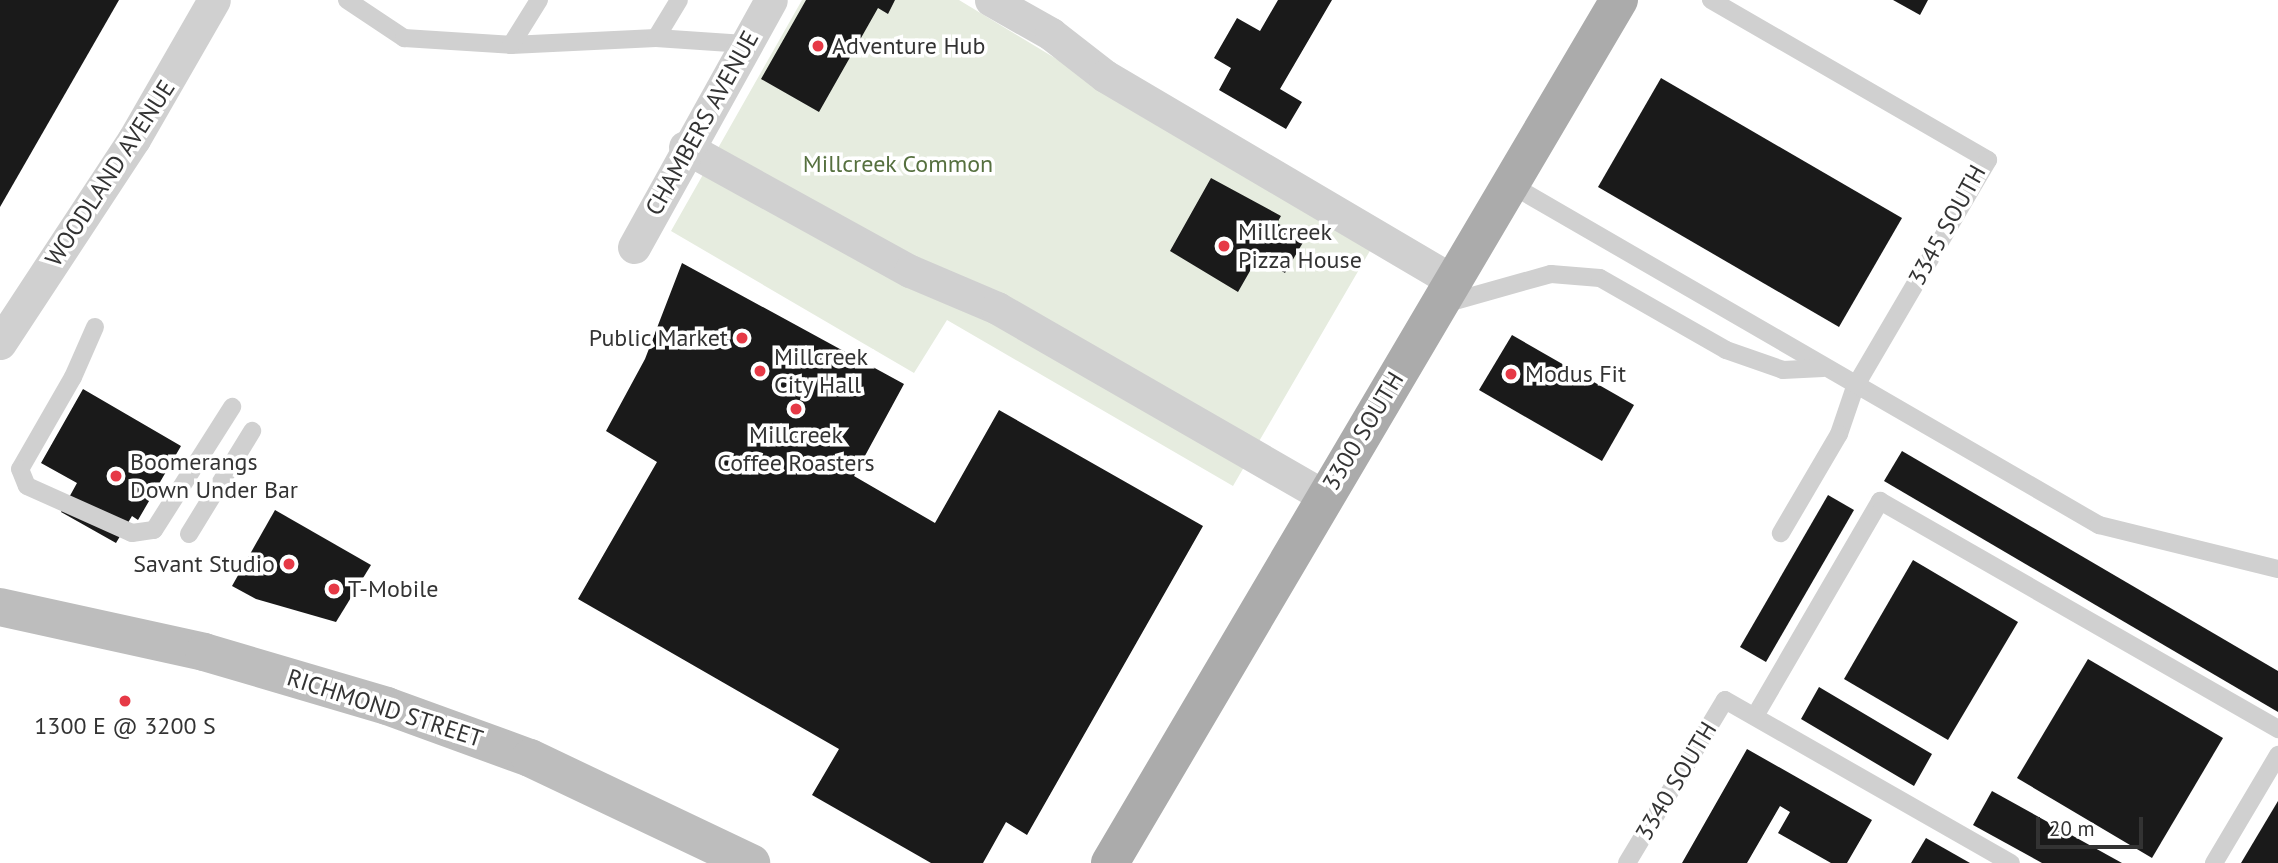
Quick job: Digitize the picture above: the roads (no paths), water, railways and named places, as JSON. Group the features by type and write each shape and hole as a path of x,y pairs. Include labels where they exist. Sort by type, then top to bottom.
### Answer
{"main road":[{"name":"3300 SOUTH","path":"1110,863 1508,183 1619,0"},
{"name":"RICHMOND STREET","path":"0,607 204,652 387,706 530,758 751,863"}],"street":[{"name":"WOODLAND AVENUE","path":"0,343 134,139 214,0"},
{"name":"CHAMBERS AVENUE","path":"634,247 685,147 771,0"},
{"path":"991,0 1051,34 1105,76 1444,293"},
{"path":"685,147 910,271 997,308 1324,496"}],"lane":[{"path":"347,0 404,37 511,46 656,38 745,44"},
{"path":"511,46 539,0"},
{"path":"656,38 679,0"},
{"name":"3345 SOUTH","path":"1711,0 1988,160 1855,387 1839,435 1781,533"},
{"path":"1508,183 1855,387 2099,525 2278,569"},
{"path":"1444,293 1551,274 1600,278 1726,350 1783,370 1823,368"},
{"path":"95,327 73,377 20,469 27,486 132,533 154,530 232,407"},
{"path":"189,534 252,431"},
{"path":"2011,863 1755,716 1880,501 2278,729"},
{"name":"3340 SOUTH","path":"1627,863 1726,700 1755,716"},
{"path":"2214,863 2278,755"}],"place":[{"name":"Adventure Hub","path":"818,46"},
{"name":"Millcreek Pizza House","path":"1224,246"},
{"name":"Public Market","path":"742,338"},
{"name":"Millcreek City Hall","path":"760,371"},
{"name":"Modus Fit","path":"1511,374"},
{"name":"Millcreek Coffee Roasters","path":"796,409"},
{"name":"Boomerangs Down Under Bar","path":"116,476"},
{"name":"Savant Studio","path":"289,564"},
{"name":"T-Mobile","path":"334,589"},
{"name":"1300 E @ 3200 S","path":"125,701"}],"park label":[{"name":"Millcreek Common","path":"898,164"}]}
